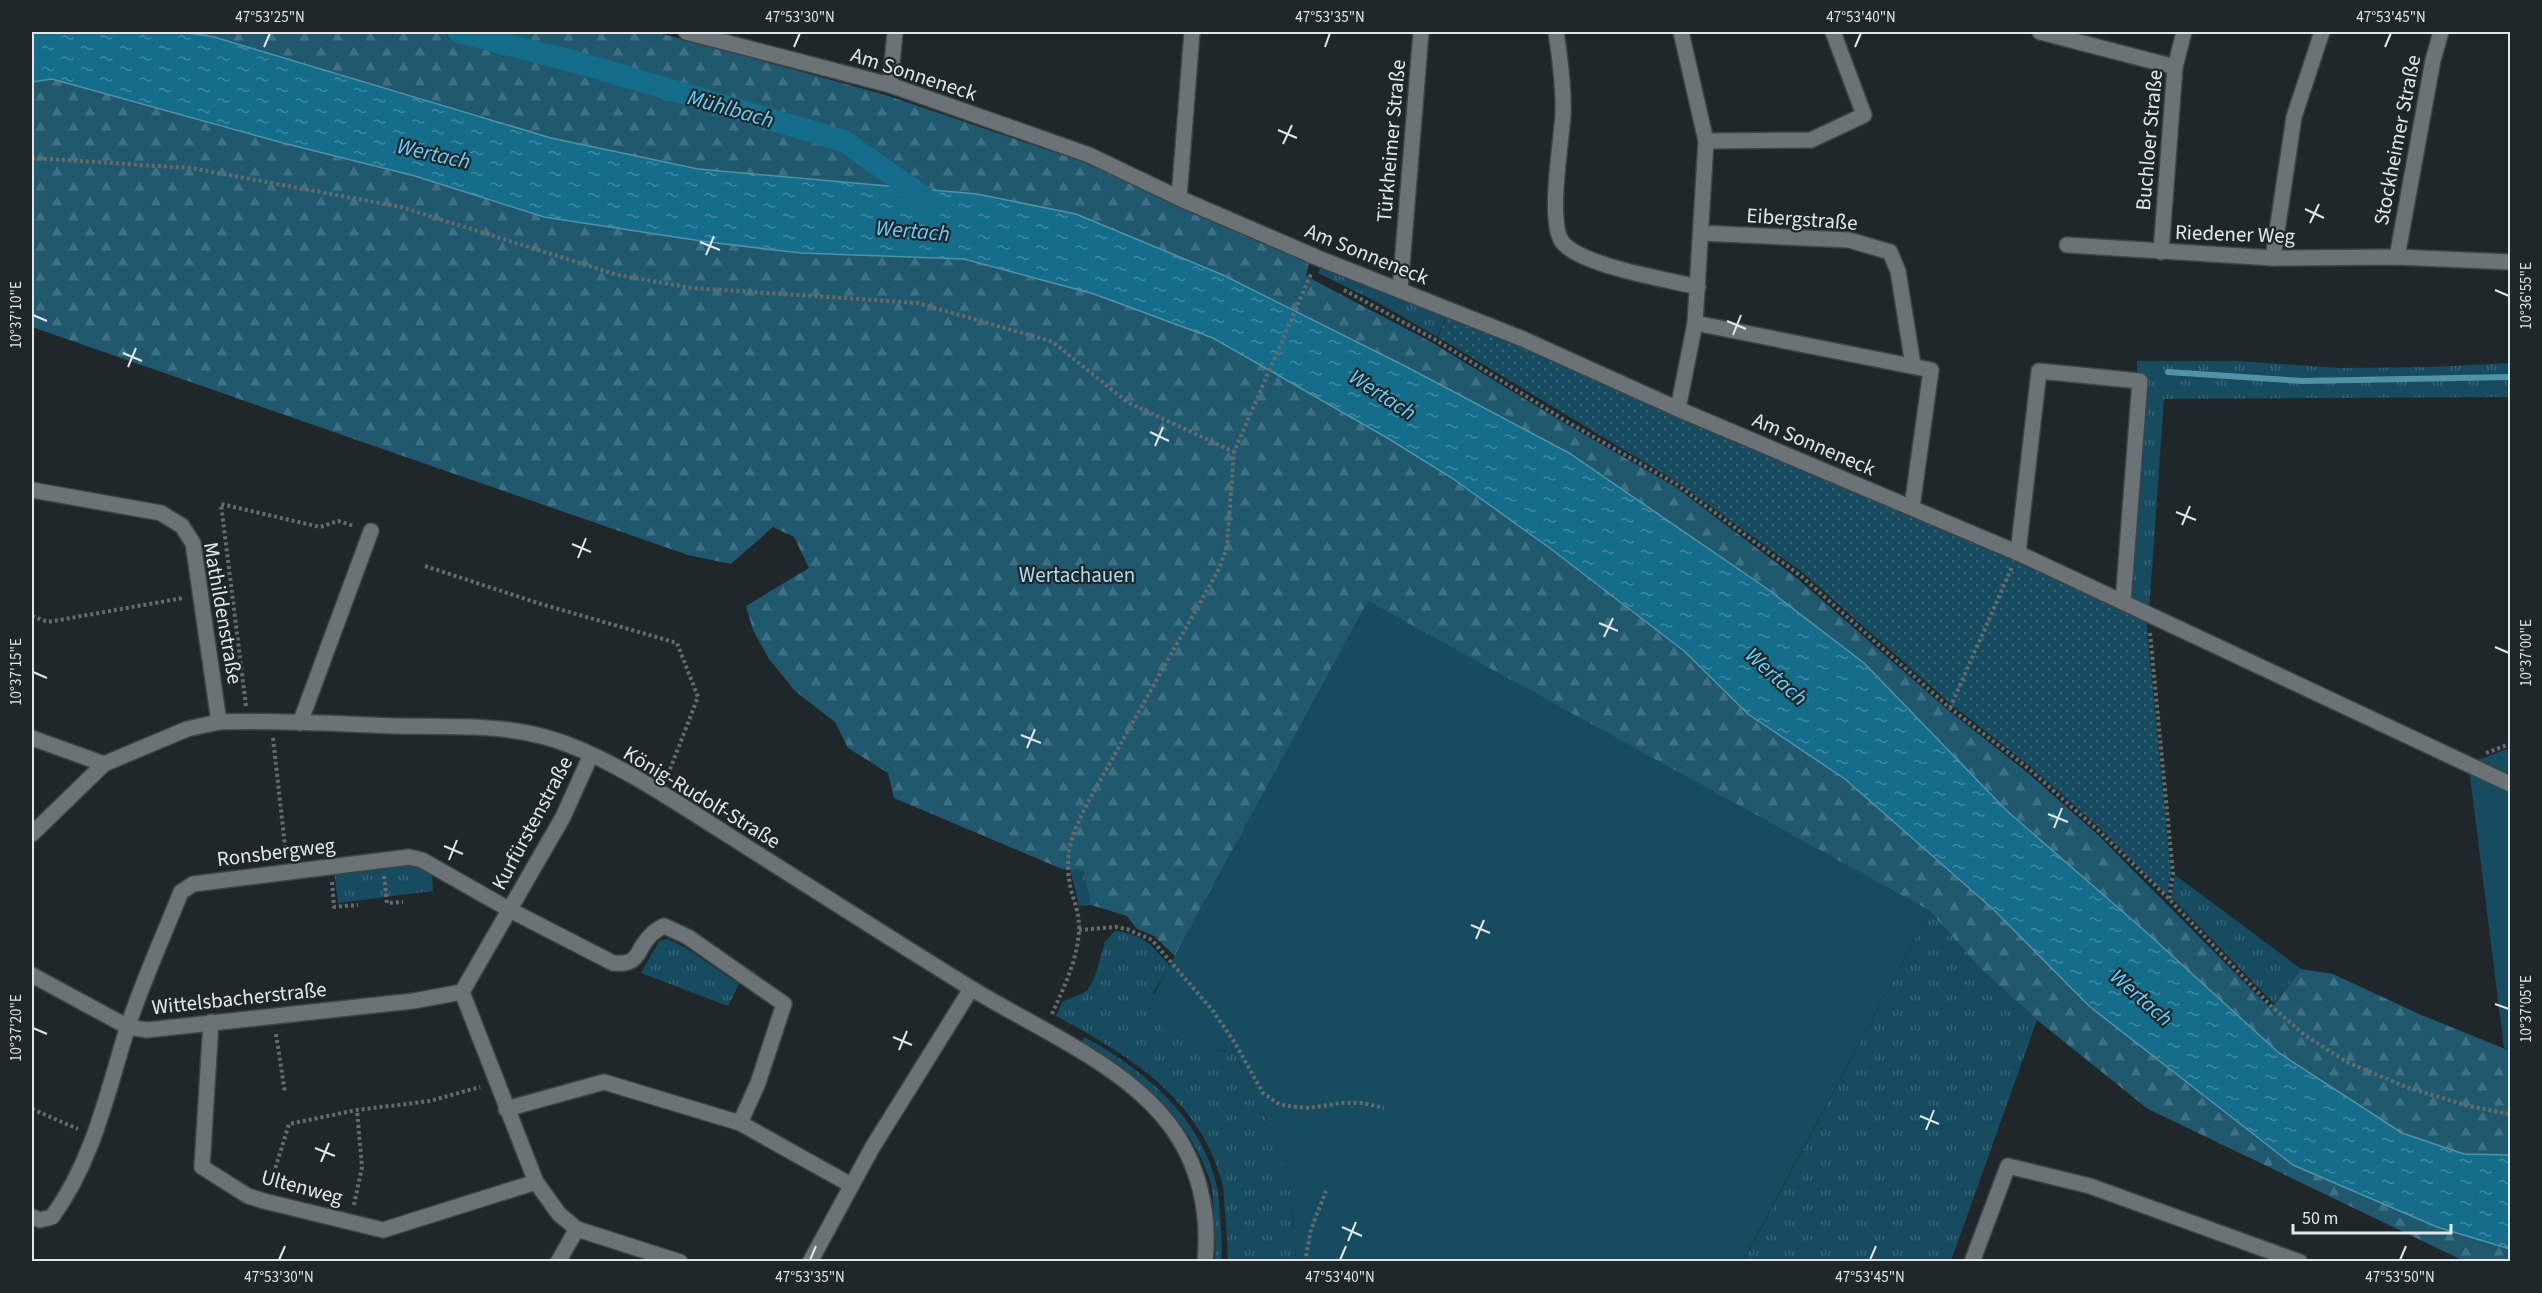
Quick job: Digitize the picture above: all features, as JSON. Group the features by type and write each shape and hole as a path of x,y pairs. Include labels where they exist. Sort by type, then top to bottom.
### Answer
{"street":[{"name":"Am Sonneneck","path":"686,32 890,85 1089,155 1179,198 1523,339 1678,409 2018,553 2511,784"},
{"path":"890,85 895,32"},
{"path":"1179,198 1192,32"},
{"name":"Türkheimer Straße","path":"1400,290 1420,32"},
{"path":"1556,32 1561,64 1563,113 1557,169 1557,233 1562,243 1579,255 1698,287"},
{"path":"1678,409 1695,323 1706,141 1681,32"},
{"path":"1706,141 1811,140 1864,115 1833,32"},
{"path":"2040,32 2175,67"},
{"name":"Buchloer Straße","path":"2161,252 2175,67 2184,32"},
{"path":"2273,258 2294,117 2322,32"},
{"name":"Stockheimer Straße","path":"2397,257 2431,71 2441,32"},
{"name":"Eibergstraße","path":"1701,233 1849,240 1890,252 1898,271 1913,365"},
{"name":"Riedener Weg","path":"2067,245 2273,258 2397,257 2511,262"},
{"path":"1695,323 1931,370 1912,507"},
{"path":"2018,553 2039,371 2140,381 2123,602"},
{"name":"Mathildenstraße","path":"32,490 161,513 182,526 193,543 219,722"},
{"path":"300,723 371,531"},
{"name":"König-Rudolf-Straße","path":"32,834 104,764 187,729 219,722 490,728 541,736 591,755 661,793 971,989 1096,1061 1137,1092 1169,1124 1186,1153 1202,1191 1205,1262"},
{"path":"32,738 104,764"},
{"name":"Kurfürstenstraße","path":"462,992 563,816 591,755"},
{"name":"Ronsbergweg","path":"32,1217 40,1220 52,1216 95,1137 128,1027 181,892 193,884 409,857 422,860 510,910"},
{"name":"Kurfürstenstraße","path":"510,910 613,963 625,964 634,961 651,934 664,926 688,937 784,1004 758,1083 740,1123"},
{"name":"Wittelsbacherstraße","path":"32,975 128,1027 147,1030 413,1000 462,992"},
{"path":"810,1262 851,1185 971,989"},
{"path":"462,992 495,1082 536,1182 559,1214 577,1229 680,1262"},
{"name":"Ultenweg","path":"211,1022 202,1167 248,1196 383,1230 536,1182"},
{"path":"506,1109 604,1082 740,1123 851,1185"},
{"path":"1972,1262 2008,1166 2090,1186 2300,1262"},
{"path":"558,1262 577,1229"}],"path":[{"path":"32,158 191,168 401,207 618,274 692,288 918,303 1053,342 1127,402 1234,452"},
{"path":"1051,1017 1072,968 1079,930 1078,913 1068,875 1067,855 1072,834 1219,569 1227,546 1234,452 1302,293 1312,273 1318,276"},
{"path":"1337,286 1436,340 1566,421 1676,484 1801,576 1950,708 2028,768 2100,832 2169,899 2272,1007 2306,1036 2347,1062 2406,1087 2468,1106 2511,1114"},
{"path":"248,721 221,504 320,527 338,521 371,531"},
{"path":"1950,708 2018,553"},
{"path":"425,566 541,604 677,643 698,697 661,793"},
{"path":"32,616 48,622 202,595"},
{"path":"2148,614 2173,874 2169,899"},
{"path":"272,722 288,872"},
{"path":"383,861 387,903 403,902"},
{"path":"330,866 334,907 358,905"},
{"path":"1079,930 1116,927 1127,929 1152,940 1213,1011 1236,1043 1263,1093 1277,1103 1309,1108 1341,1102 1363,1103 1384,1108"},
{"path":"274,1015 285,1093"},
{"path":"264,1201 289,1124 357,1110 430,1101 495,1082"},
{"path":"32,1109 95,1137"},
{"path":"350,1221 362,1167 357,1110"},
{"path":"1305,1262 1311,1228 1326,1191"}],"green space":[{"path":"183,32 656,32 886,95 1086,163 1309,263 1306,276 1433,343 1674,486 1798,579 1948,710 2027,772 2097,834 2271,1009 2301,969 2333,974 2419,1014 2510,1051 2510,1155 2464,1154 2402,1133 2279,1053 2145,931 2006,810 1864,663 1766,588 1569,453 1405,366 977,194 698,169 551,138 214,37"},
{"name":"Wertachauen","path":"51,79 283,143 415,176 544,217 801,253 964,259 1094,294 1213,338 1389,439 1452,478 1551,549 1684,651 1748,714 1845,779 1994,910 2089,1006 2293,1165 2437,1227 2510,1249 2510,1261 2464,1261 2148,1109 2037,1020 1979,967 1930,911 1368,602 1175,956 1154,936 1137,929 1127,916 1091,905 1083,870 1062,869 894,798 888,773 848,748 835,722 795,691 769,659 753,630 746,606 809,568 794,537 773,527 731,564 688,555 32,327 32,82"},
{"path":"1323,262 1448,313 1437,337 1377,302 1318,273"},
{"path":"1448,313 1910,511 2146,618 2171,875 2167,895 2102,830 2031,767 1952,705 1803,573 1677,482 1438,337"},
{"path":"2137,361 2238,361 2339,368 2510,363 2510,397 2164,399 2149,611 2126,600 2146,374 2137,372"},
{"path":"1368,601 1930,911 1743,1261 1296,1261 1291,1189 1259,1100 1233,1050 1208,1051 1185,1043 1163,1030 1148,1005"},
{"path":"2510,748 2510,1051 2504,1048 2469,768 2470,763"},
{"path":"410,862 432,870 433,891 338,903 334,871"},
{"path":"1070,869 1083,870 1091,905 1079,906"},
{"path":"2175,875 2301,969 2274,1004 2171,897"},
{"path":"1930,911 1979,967 2037,1020 1951,1261 1743,1262"},
{"path":"1115,931 1133,934 1140,938 1158,952 1170,966 1153,993 1208,1051 1233,1050 1259,1100 1291,1189 1296,1261 1227,1261 1222,1183 1210,1150 1196,1124 1177,1101 1133,1063 1056,1016 1062,1002 1087,991 1095,976 1105,942"},
{"path":"668,939 686,948 739,984 728,1006 641,973 659,941"},
{"path":"1084,1037 1127,1063 1147,1079 1166,1097 1197,1136 1208,1159 1217,1187 1222,1238 1221,1261 1215,1261 1211,1184 1202,1160 1190,1139 1160,1100 1123,1068 1082,1041"}],"water":[{"name":"Wertach","path":"32,32 183,32 214,37 551,138 698,169 977,194 1076,214 1223,275 1405,366 1569,453 1766,588 1864,663 2006,810 2145,931 2279,1053 2402,1133 2464,1154 2510,1155 2510,1249 2437,1227 2293,1165 2089,1006 1994,910 1845,779 1748,714 1684,651 1551,549 1452,478 1389,439 1213,338 1094,294 964,259 801,253 708,242 544,217 415,176 283,143 52,79 32,82"}],"waterway":[{"name":"Mühlbach","path":"459,32 590,66 844,141 935,205"},
{"path":"2168,372 2302,381 2510,377"}]}
